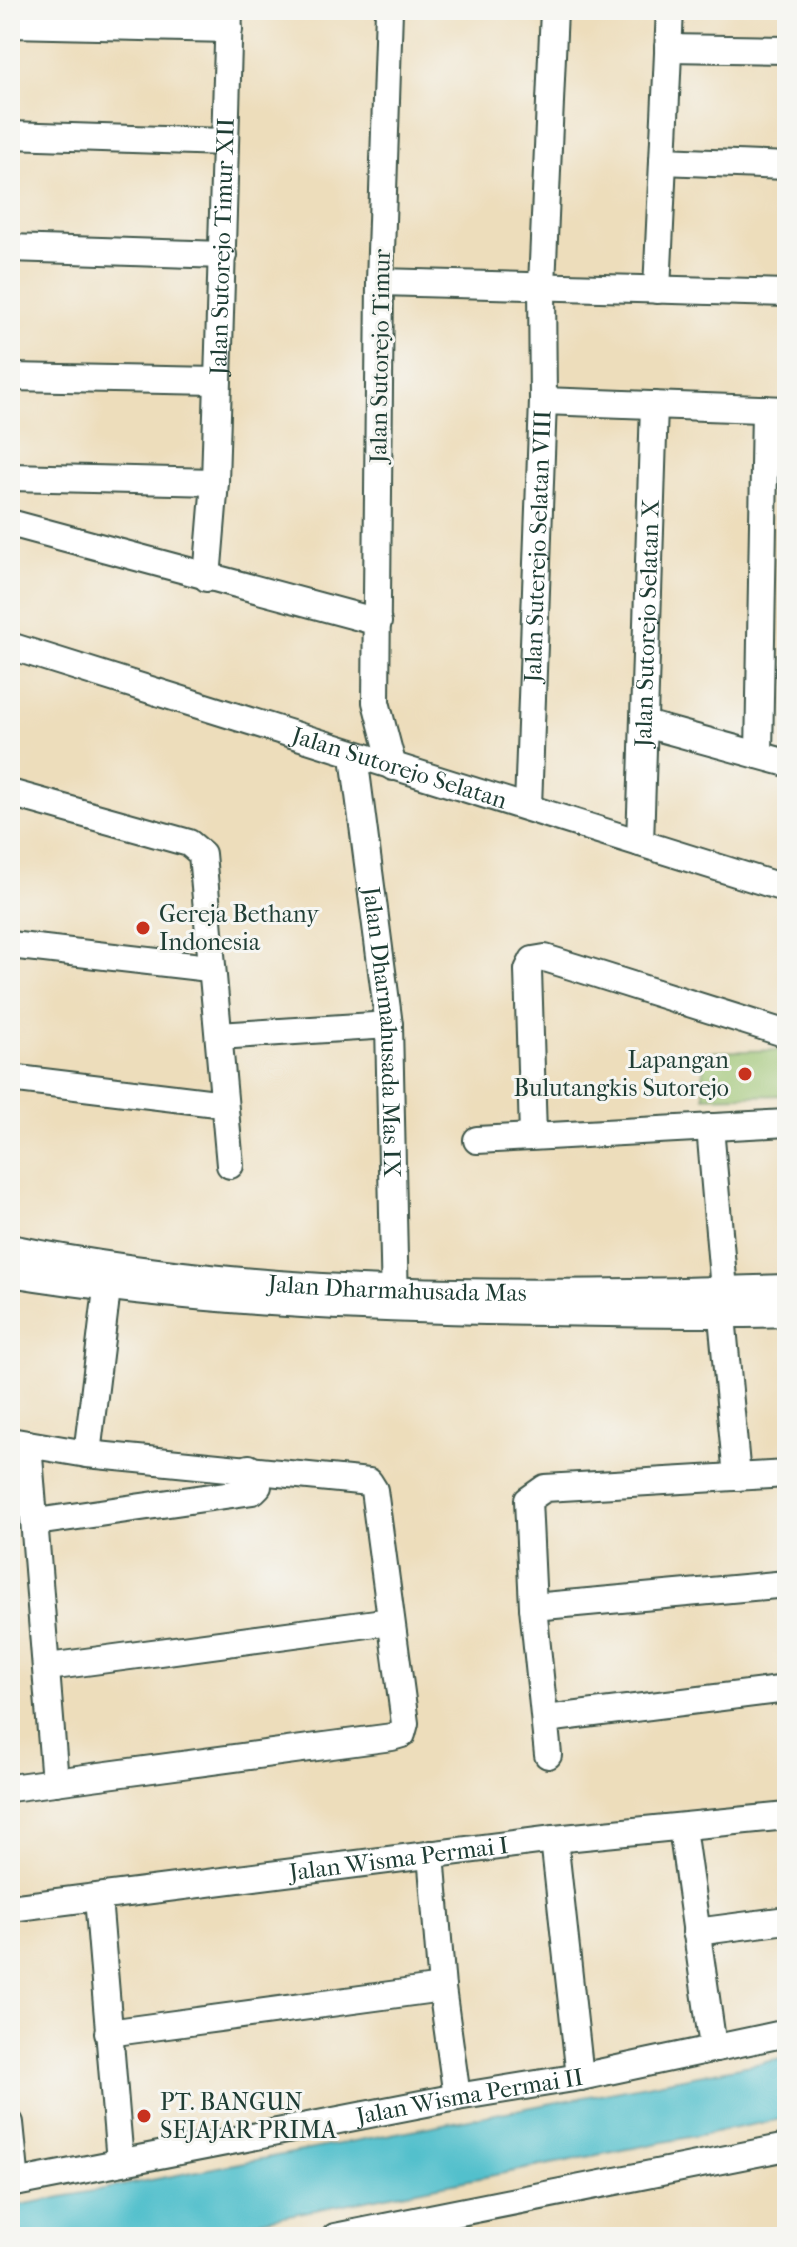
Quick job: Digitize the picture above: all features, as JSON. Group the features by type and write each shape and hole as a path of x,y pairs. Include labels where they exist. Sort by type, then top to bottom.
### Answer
{"street":[{"name":"Jalan Sutorejo Timur","path":"389,10 380,282 376,702 393,767"},
{"name":"Jalan Suterejo Selatan VIII","path":"528,806 543,401 542,285 554,10"},
{"path":"657,290 670,10"},
{"path":"10,24 229,19"},
{"name":"Jalan Sutorejo Timur XII","path":"207,578 215,482 229,19"},
{"path":"668,48 787,50"},
{"path":"10,135 224,142"},
{"path":"663,161 787,166"},
{"path":"10,248 223,255"},
{"path":"380,282 787,293"},
{"path":"10,377 217,381"},
{"path":"543,401 776,409 759,755"},
{"name":"Jalan Sutorejo Selatan X","path":"640,843 654,405"},
{"path":"10,477 215,482"},
{"path":"10,523 378,622"},
{"name":"Jalan Sutorejo Selatan","path":"10,646 787,889"},
{"name":"Jalan Sutorejo Timur","path":"354,756 376,702"},
{"path":"645,724 787,763"},
{"name":"Jalan Dharmahusada Mas IX","path":"354,756 389,1025 395,1300"},
{"path":"10,793 196,847 202,854 209,968 219,1036 230,1165"},
{"path":"10,945 209,968"},
{"path":"533,1135 528,970 533,960 545,958 787,1034"},
{"path":"219,1036 389,1025"},
{"path":"10,1078 224,1104"},
{"path":"477,1140 787,1123"},
{"path":"710,1127 737,1477"},
{"name":"Jalan Dharmahusada Mas","path":"10,1248 109,1267 395,1300"},
{"name":"Jalan Dharmahusada Mas","path":"10,1273 107,1289 395,1300 723,1303 787,1313"},
{"name":"Jalan Dharmahusada Mas","path":"723,1303 787,1288"},
{"path":"87,1454 107,1289"},
{"path":"10,1788 55,1782 402,1734 405,1723 374,1490 369,1482 87,1454 19,1442 36,1522 55,1782"},
{"path":"36,1522 253,1491 258,1486 258,1478 249,1468"},
{"path":"548,1755 533,1607 528,1500 545,1488 787,1474"},
{"path":"533,1607 787,1584"},
{"path":"48,1667 391,1621"},
{"path":"546,1719 787,1689"},
{"name":"Jalan Wisma Permai I","path":"10,1908 554,1839 787,1816"},
{"path":"682,1828 713,2047"},
{"path":"554,1839 580,2077"},
{"path":"431,1854 442,1988 457,2097"},
{"path":"98,1898 120,2162"},
{"path":"696,1932 787,1920"},
{"path":"108,2033 442,1988"},
{"name":"Jalan Wisma Permai II","path":"13,2183 457,2097 580,2077 787,2033"},
{"path":"10,2123 13,2183"},
{"path":"335,2237 787,2147"}],"green space":[{"name":"Lapangan Bulutangkis Sutorejo","path":"787,1050 787,1095 704,1097 703,1052"}],"water":[{"path":"787,2058 787,2118 176,2237 10,2237 10,2207"}],"place":[{"name":"Gereja Bethany Indonesia","path":"143,928"},
{"name":"Lapangan Bulutangkis Sutorejo","path":"745,1074"},
{"name":"PT. BANGUN SEJAJAR PRIMA","path":"144,2116"}]}
